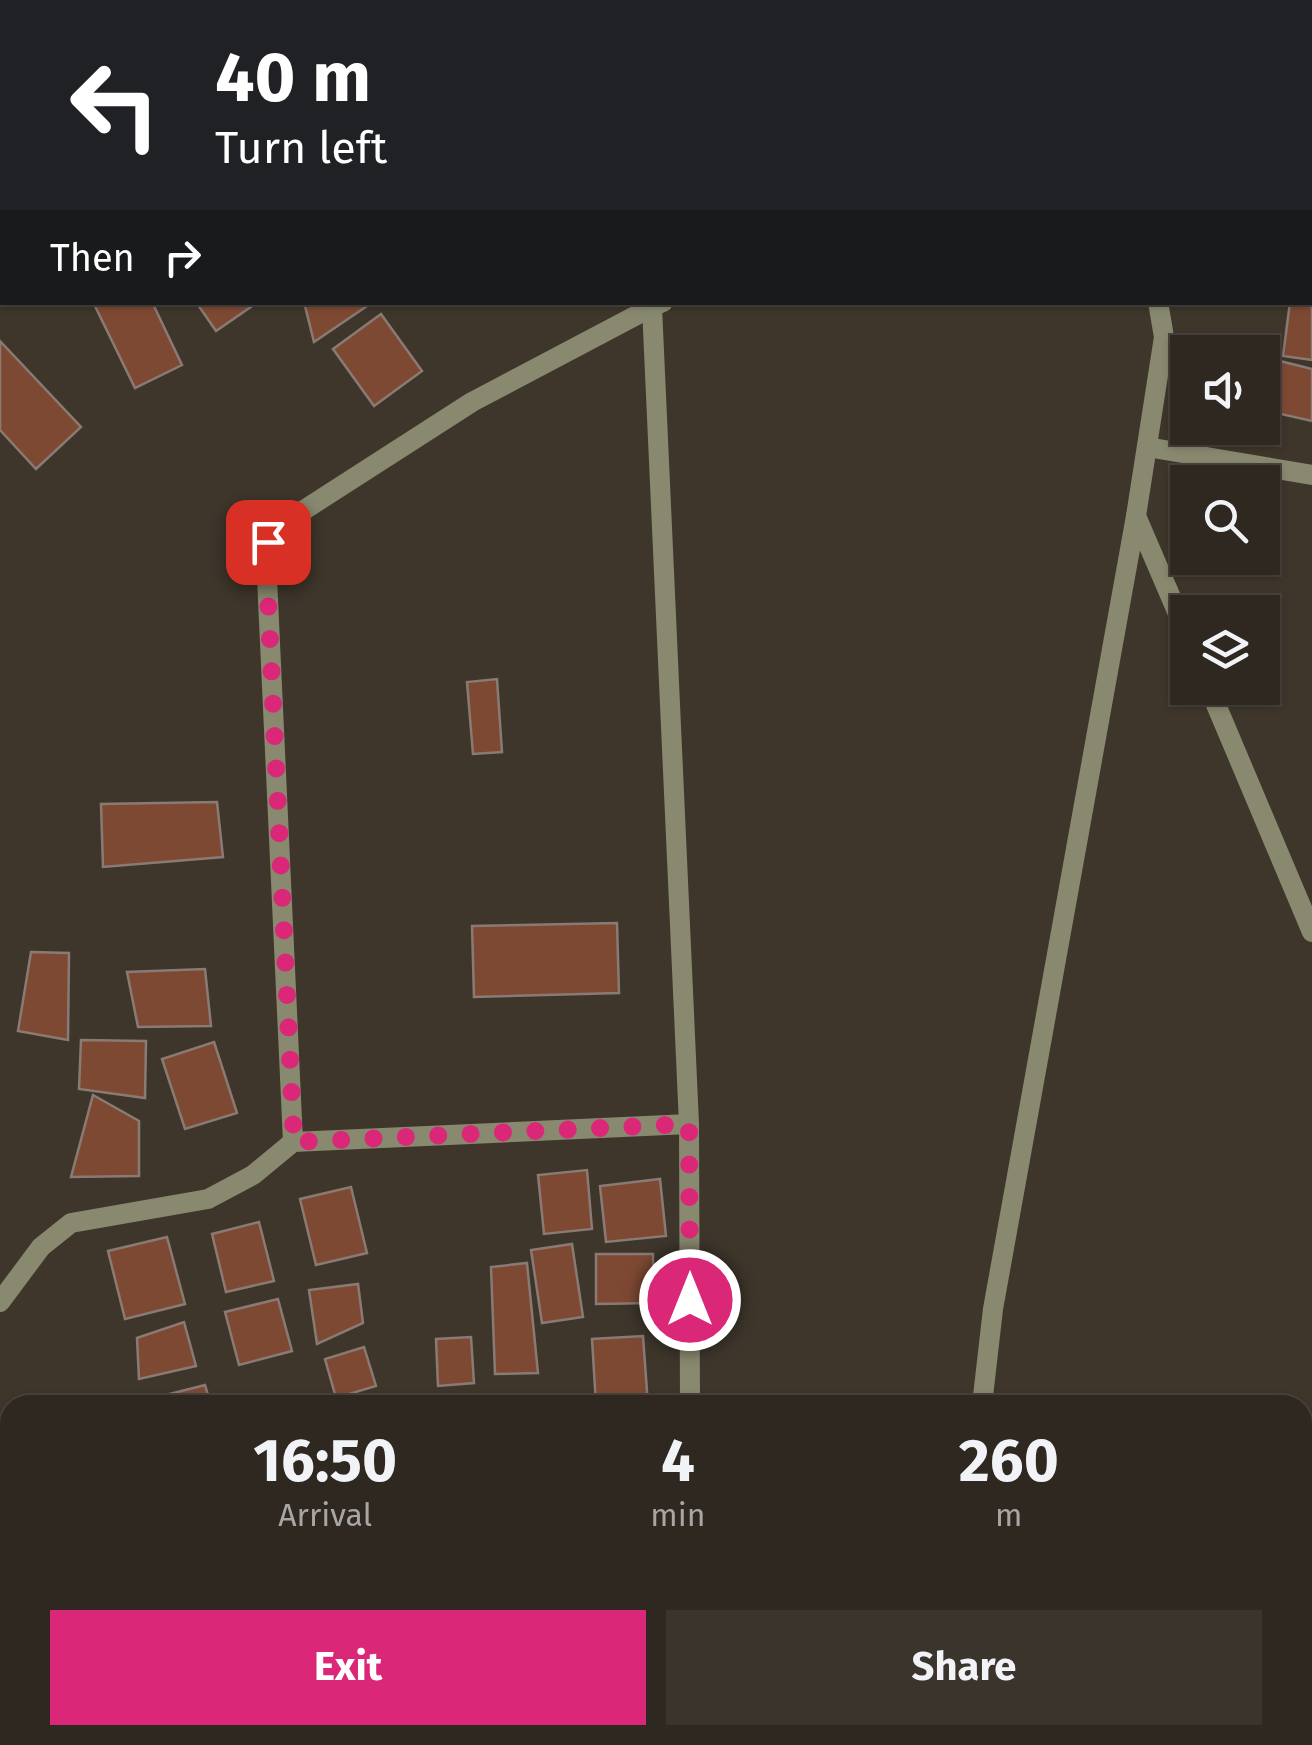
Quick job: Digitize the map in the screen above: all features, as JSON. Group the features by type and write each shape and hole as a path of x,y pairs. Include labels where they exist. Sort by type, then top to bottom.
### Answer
{"street":[{"path":"294,1142 268,542 276,528 472,402 656,305"},
{"path":"658,305 689,1124 690,1395"},
{"path":"983,1395 993,1309 1136,516 1164,337 1159,305"},
{"path":"1147,447 1312,475"},
{"path":"1136,516 1170,595"},
{"path":"1216,705 1312,932"},
{"path":"0,1302 41,1247 71,1222 208,1199 252,1176 294,1142 689,1124"}],"building":[{"path":"94,305 153,305 182,365 135,388"},
{"path":"198,305 254,305 216,331"},
{"path":"305,305 369,305 314,342"},
{"path":"1290,305 1312,305 1312,360 1283,356"},
{"path":"381,314 422,371 374,406 333,349"},
{"path":"0,341 81,427 36,469 0,430"},
{"path":"1280,361 1312,369 1312,421 1280,414"},
{"path":"497,679 502,752 473,754 467,682"},
{"path":"217,802 223,857 103,867 101,804"},
{"path":"617,923 619,993 474,997 472,926"},
{"path":"31,952 69,953 68,1040 18,1031"},
{"path":"205,969 211,1026 138,1027 127,972"},
{"path":"81,1040 146,1041 145,1098 79,1089"},
{"path":"214,1042 237,1113 185,1129 162,1059"},
{"path":"93,1095 139,1121 139,1176 71,1177"},
{"path":"587,1170 592,1229 544,1234 538,1175"},
{"path":"660,1179 666,1236 606,1242 600,1186"},
{"path":"351,1187 367,1253 316,1265 300,1199"},
{"path":"259,1222 274,1281 226,1292 212,1234"},
{"path":"167,1237 185,1304 125,1319 108,1251"},
{"path":"572,1244 583,1317 542,1323 531,1250"},
{"path":"596,1254 653,1254 654,1303 596,1304"},
{"path":"527,1263 538,1373 495,1374 491,1267"},
{"path":"358,1284 363,1323 317,1344 309,1290"},
{"path":"278,1299 292,1351 239,1365 225,1312"},
{"path":"184,1322 196,1366 139,1379 137,1338"},
{"path":"643,1336 647,1395 595,1395 592,1339"},
{"path":"471,1337 474,1383 438,1386 436,1339"},
{"path":"364,1347 376,1386 335,1395 325,1359"},
{"path":"205,1385 208,1395 166,1395"}],"route":[{"path":"268,542 294,1142 689,1124 690,1300"}]}
